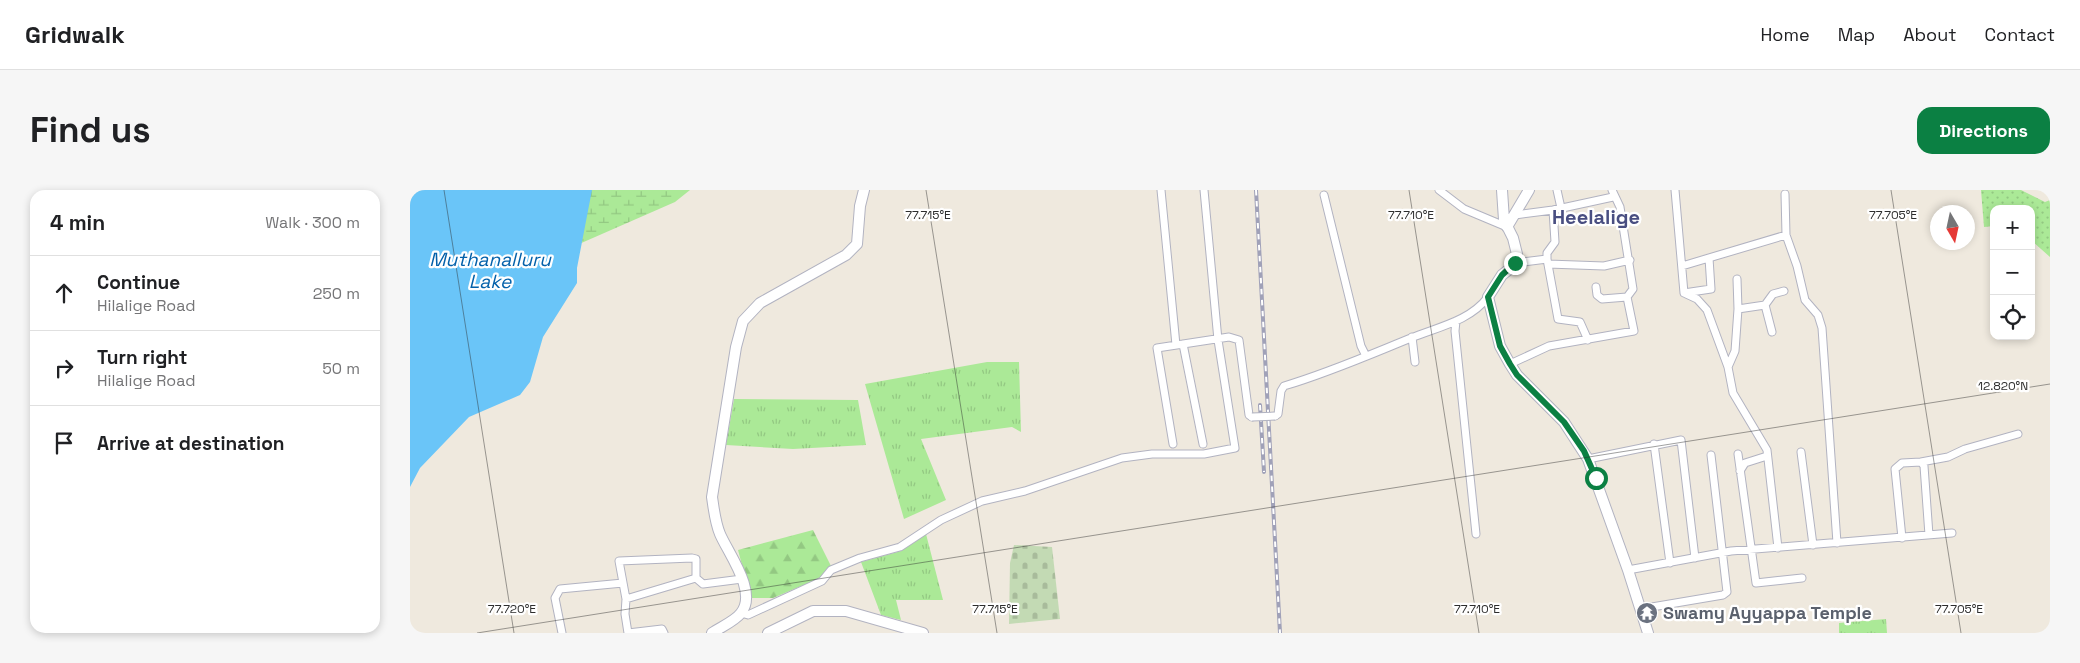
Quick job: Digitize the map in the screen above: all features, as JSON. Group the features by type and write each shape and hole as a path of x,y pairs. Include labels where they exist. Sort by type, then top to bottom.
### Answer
{"street":[{"path":"712,633 742,613 745,593 742,579 715,519 712,497 736,348 743,321 760,302 846,255 857,244 860,206 864,190"},
{"path":"1162,190 1180,345 1203,444"},
{"path":"742,613 748,615 822,581 831,570 860,558 900,547 941,520 982,501 1030,489 1122,458 1233,450 1236,446 1218,340 1204,190"},
{"path":"1439,190 1464,209 1507,227"},
{"path":"1173,444 1157,348 1234,337 1239,340 1249,415 1275,416 1278,414 1281,391 1284,386 1321,375 1456,321 1481,307 1502,275 1515,263 1517,254 1504,220 1502,190"},
{"path":"1507,227 1528,190"},
{"path":"1557,190 1555,242 1547,253 1547,261 1558,319 1580,322 1588,340"},
{"path":"1675,190 1684,293"},
{"path":"1510,364 1550,346 1634,331 1627,297 1633,289 1630,260 1620,207 1612,194 1557,209 1515,215"},
{"path":"1785,194 1786,235 1797,266 1805,300 1818,315 1822,328 1838,543"},
{"path":"1324,195 1361,346 1366,356"},
{"path":"1682,266 1786,235"},
{"path":"1684,293 1711,289 1709,258"},
{"path":"1515,263 1547,261 1604,266 1630,260"},
{"path":"1728,367 1735,351 1738,309 1737,279"},
{"path":"1596,287 1597,295 1602,299 1627,297"},
{"path":"1738,309 1765,305 1773,294 1784,291"},
{"path":"1684,293 1697,299 1707,310 1728,367 1733,393 1766,450 1778,548"},
{"path":"1488,297 1500,346 1510,364 1517,375 1564,422 1588,459 1628,570 1648,633"},
{"path":"1765,305 1772,332"},
{"path":"1456,321 1455,331 1476,534"},
{"path":"1412,337 1415,362"},
{"path":"1902,538 1895,470 1902,463 1948,457 1965,449 2018,434"},
{"path":"1588,459 1679,439 1682,442 1695,558"},
{"path":"1654,444 1670,563"},
{"path":"1801,452 1813,545"},
{"path":"1738,454 1750,550 1757,584 1802,578"},
{"path":"1640,610 1723,595 1727,588 1711,455"},
{"path":"1740,471 1745,463 1767,456"},
{"path":"1921,462 1924,466 1929,535"},
{"path":"1628,570 1722,552 1952,533"},
{"path":"664,633 662,629 628,633 625,614 626,599 619,561 692,558 696,559 696,578 702,584 742,579"},
{"path":"626,599 696,578"},
{"path":"562,633 555,598 560,589 623,583"},
{"path":"768,633 813,611 846,611 923,633"}],"green space":[{"path":"491,190 690,190 675,202 554,255"},
{"path":"1981,190 2021,190 2045,202 2050,200 2050,257 2035,244 2035,205 1990,205 1990,226 1984,227"},
{"path":"987,362 1019,362 1021,432 1012,427 921,439 946,500 904,519 865,384"},
{"path":"734,399 858,400 866,445 793,449 726,445"},
{"path":"813,530 831,566 820,578 773,598 747,598 747,584 738,550"},
{"path":"926,534 943,600 896,600 901,620 881,615 861,562 901,551"},
{"path":"1014,545 1052,547 1060,619 1009,624 1010,563"},
{"path":"1886,619 1887,633 1839,633 1839,623"}],"water":[{"name":"Muthanalluru Lake","path":"410,190 592,190 577,268 577,283 543,337 530,382 520,395 469,417 420,468 410,487"}],"railway":[{"path":"1256,190 1280,633"},
{"path":"1260,405 1264,472"}],"place":[{"name":"Swamy Ayyappa Temple","path":"1647,613"}],"district":[{"name":"Heelalige","path":"1596,217"}],"route":[{"path":"1515,263 1502,275 1488,297 1500,346 1517,375 1564,422 1584,451 1596,478"}]}
